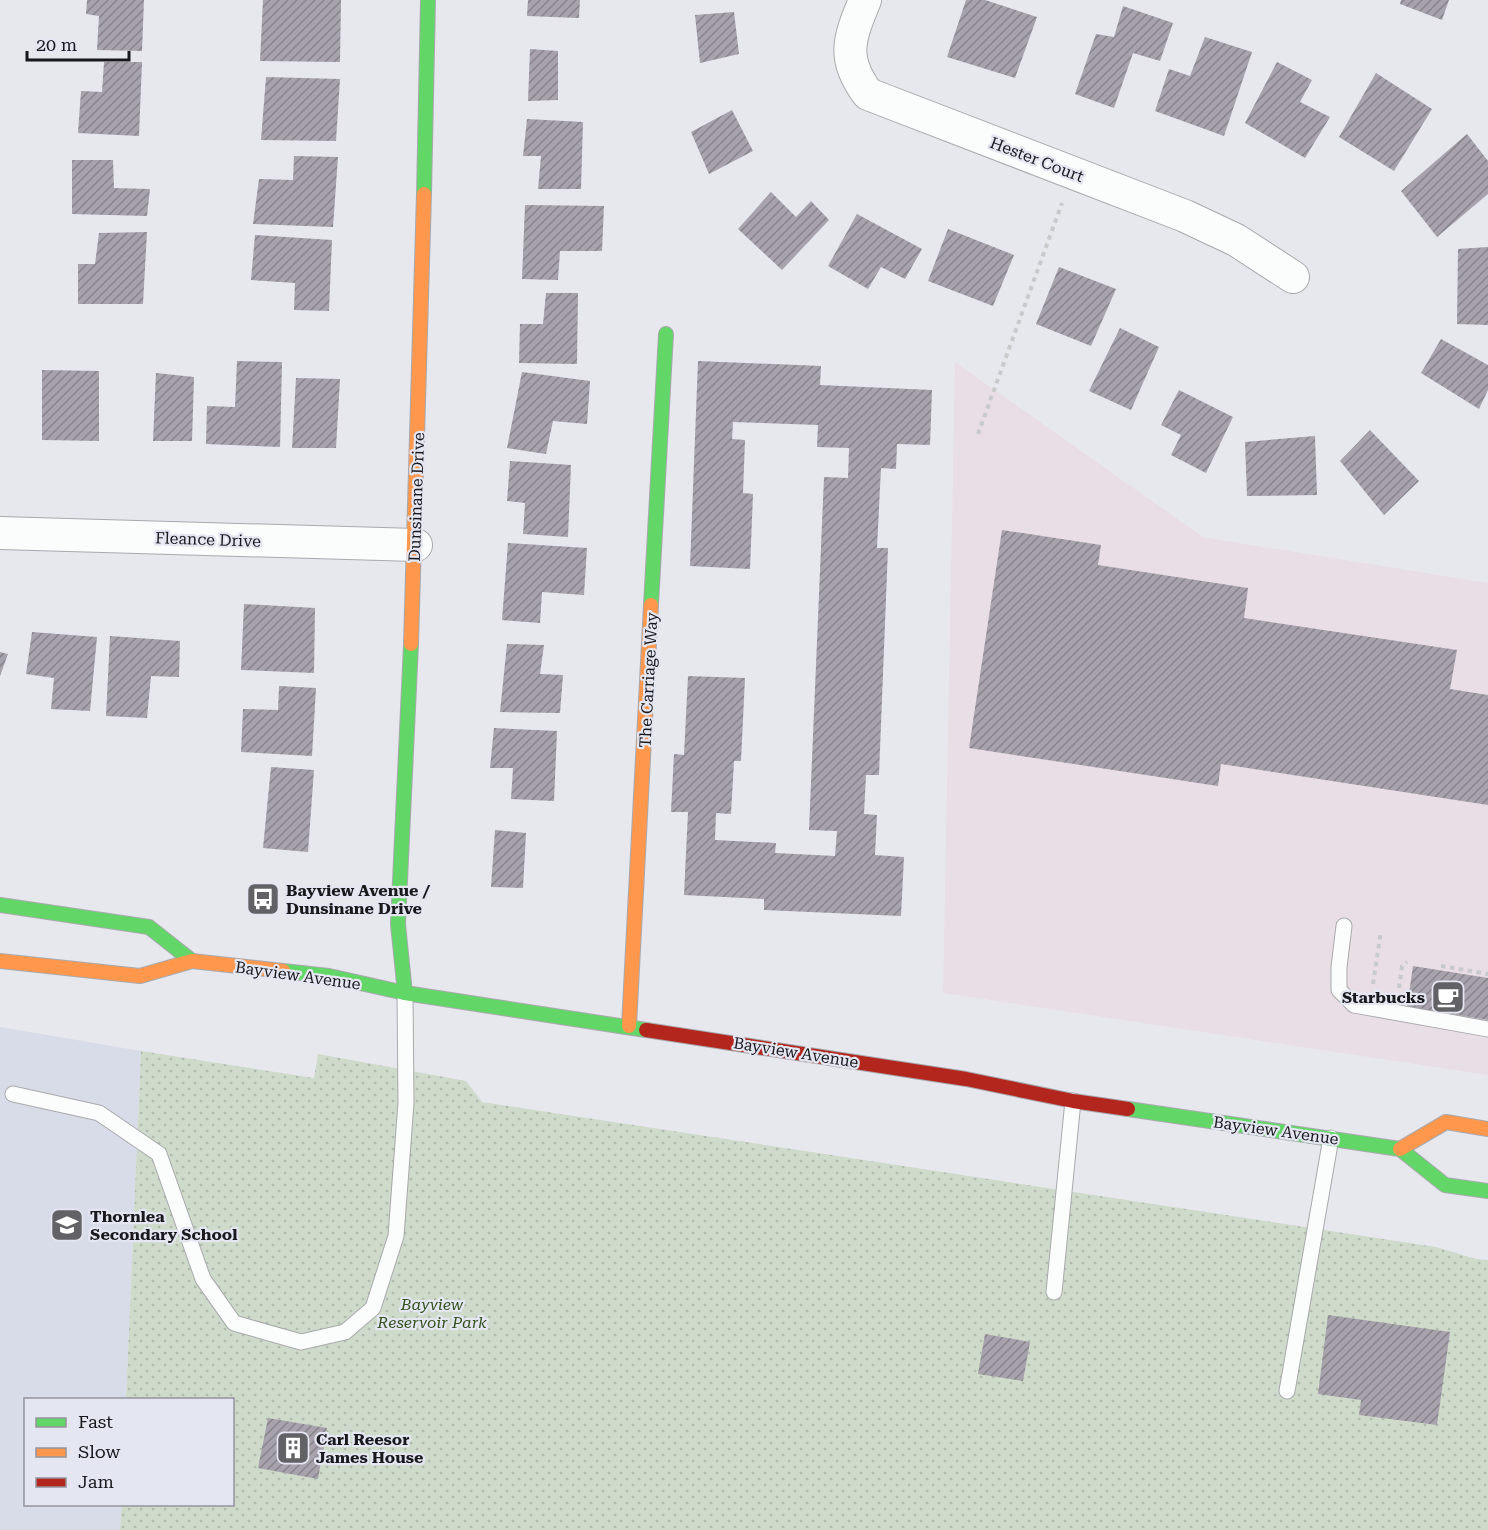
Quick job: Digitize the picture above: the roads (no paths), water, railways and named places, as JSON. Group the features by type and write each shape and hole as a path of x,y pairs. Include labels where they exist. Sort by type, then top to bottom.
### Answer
{"main road":[{"name":"Dunsinane Drive","path":"405,993 398,924 416,545 428,0"},
{"name":"The Carriage Way","path":"628,1026 666,334"},
{"path":"0,905 149,927 192,962"},
{"name":"Bayview Avenue","path":"0,961 140,976 192,962 329,976 405,993 966,1079 1073,1101 1400,1149 1444,1185 1488,1191"},
{"path":"1400,1149 1446,1122 1488,1129"}],"street":[{"name":"Hester Court","path":"865,0 850,39 850,66 868,94 1185,216 1236,240 1293,277"},
{"name":"Fleance Drive","path":"0,533 416,545"}],"lane":[{"path":"1344,926 1339,990 1354,1005 1488,1029"},
{"path":"14,1094 99,1113 159,1154 202,1279 234,1323 301,1342 345,1332 373,1308 396,1236 406,1103 405,993"},
{"path":"1054,1292 1073,1101"},
{"path":"1287,1391 1330,1137"}],"place":[{"name":"Bayview Avenue / Dunsinane Drive","path":"263,899"},
{"name":"Starbucks","path":"1448,997"},
{"name":"Thornlea Secondary School","path":"67,1225"},
{"name":"Carl Reesor James House","path":"293,1448"}],"park label":[{"name":"Bayview Reservoir Park","path":"432,1313"}]}
